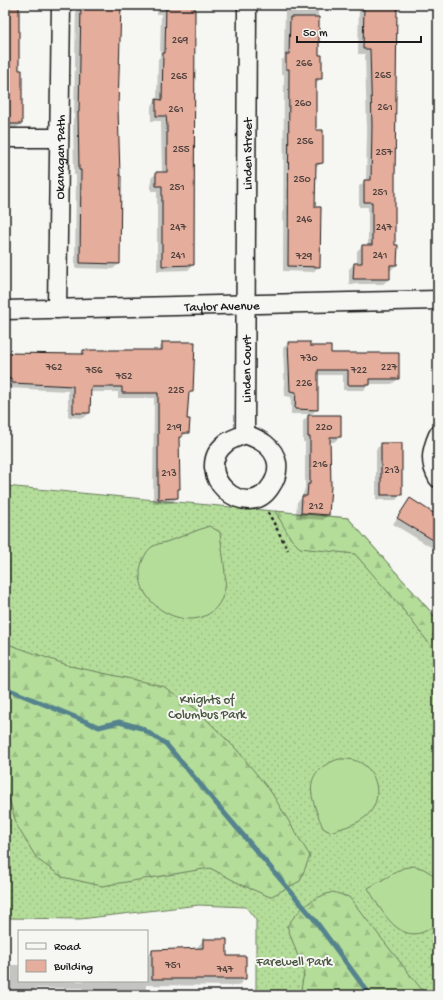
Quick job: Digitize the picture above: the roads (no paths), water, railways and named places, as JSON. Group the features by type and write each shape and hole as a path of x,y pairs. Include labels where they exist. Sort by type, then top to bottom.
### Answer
{"street":[{"name":"Okanagan Path","path":"57,309 61,5"},
{"name":"Linden Street","path":"246,304 247,5"},
{"path":"5,138 59,138"},
{"name":"Taylor Avenue","path":"5,310 438,300"},
{"name":"Linden Court","path":"245,434 246,304"},
{"path":"438,435 432,449 431,460 433,469 438,478"}],"waterway":[{"path":"5,688 99,727 119,722 141,728 166,744 314,919 370,995"}],"park label":[{"name":"Knights of Columbus Park","path":"207,706"},
{"name":"Farewell Park","path":"294,960"}]}
